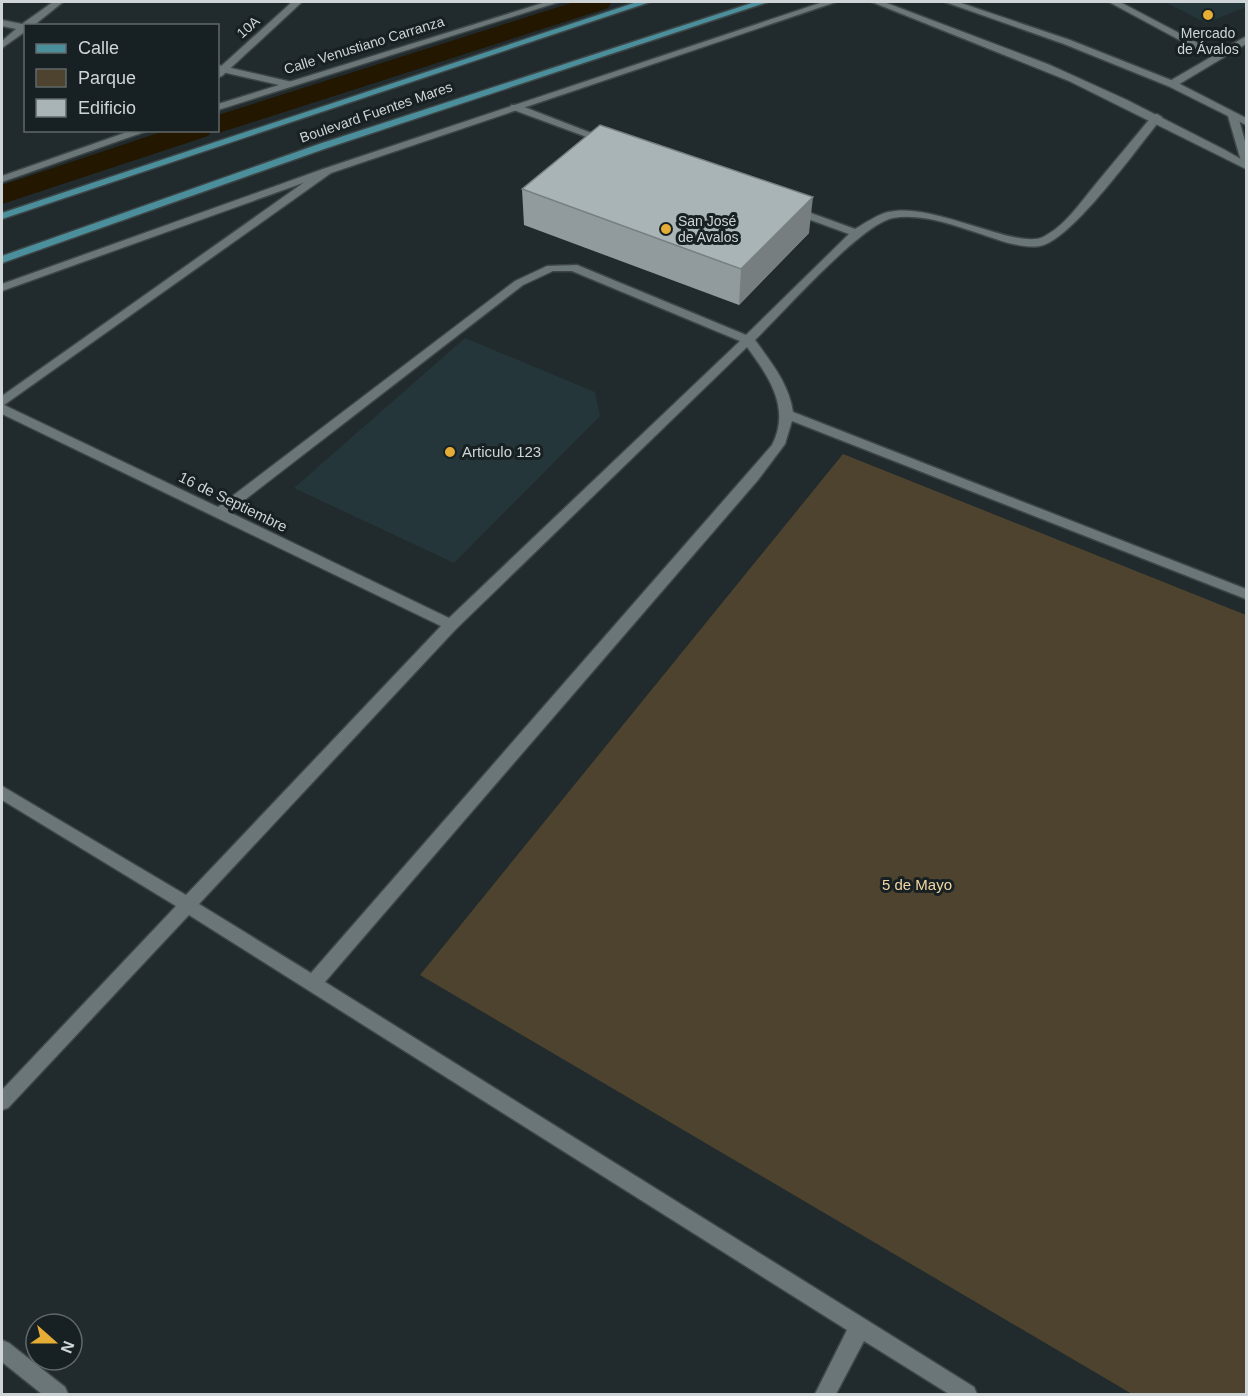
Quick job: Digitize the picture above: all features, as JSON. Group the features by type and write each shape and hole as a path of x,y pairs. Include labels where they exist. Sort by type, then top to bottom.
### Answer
{"main road":[{"name":"Boulevard Fuentes Mares","path":"2,216 645,2"},
{"name":"Boulevard Fuentes Mares","path":"2,260 323,146 764,2"}],"street":[{"path":"29,24 58,2"},
{"name":"10A","path":"219,70 297,2"},
{"name":"Calle Venustiano Carranza","path":"219,107 535,5 554,2"},
{"path":"2,288 327,171 831,2"},
{"path":"877,2 1045,66 1156,117 1246,166"},
{"path":"950,2 1067,42 1172,84 1246,122"},
{"path":"975,2 992,16"},
{"path":"1114,2 1218,57"},
{"path":"2,23 24,27"},
{"path":"2,45 24,28"},
{"path":"1172,84 1246,40"},
{"path":"219,70 288,84"},
{"path":"514,107 614,144"},
{"path":"1233,116 1246,161"},
{"path":"2,1101 451,625 856,233 889,215 908,214 940,218 1016,241 1038,243 1050,238 1070,222 1156,117"},
{"path":"2,179 140,132"},
{"path":"2,402 327,171"},
{"path":"778,205 856,233"},
{"path":"219,513 519,283 551,267 573,267 748,340 777,379 789,416 779,443 753,477 312,984"},
{"name":"16 de Septiembre","path":"2,409 451,625"},
{"path":"789,416 1246,594"},
{"path":"2,792 186,904 967,1395"},
{"path":"825,1395 860,1328"},
{"path":"2,1350 58,1395"}],"shaded area":[{"name":"Mercado de Ávalos","path":"1165,2 1246,2 1246,7 1206,23"},
{"name":"Articulo 123","path":"465,338 595,392 600,416 454,563 294,488"}],"green space":[{"name":"5 de Mayo","path":"843,454 1246,615 1246,1394 1132,1394 420,975"}],"building":[{"path":"600,125 813,197 741,269 522,189"}],"waterway":[{"path":"219,124 599,2"},
{"path":"2,195 192,132"}],"place":[{"name":"Mercado de Ávalos","path":"1208,15"},
{"name":"San José de Avalos","path":"666,229"},
{"name":"Articulo 123","path":"450,452"}]}
